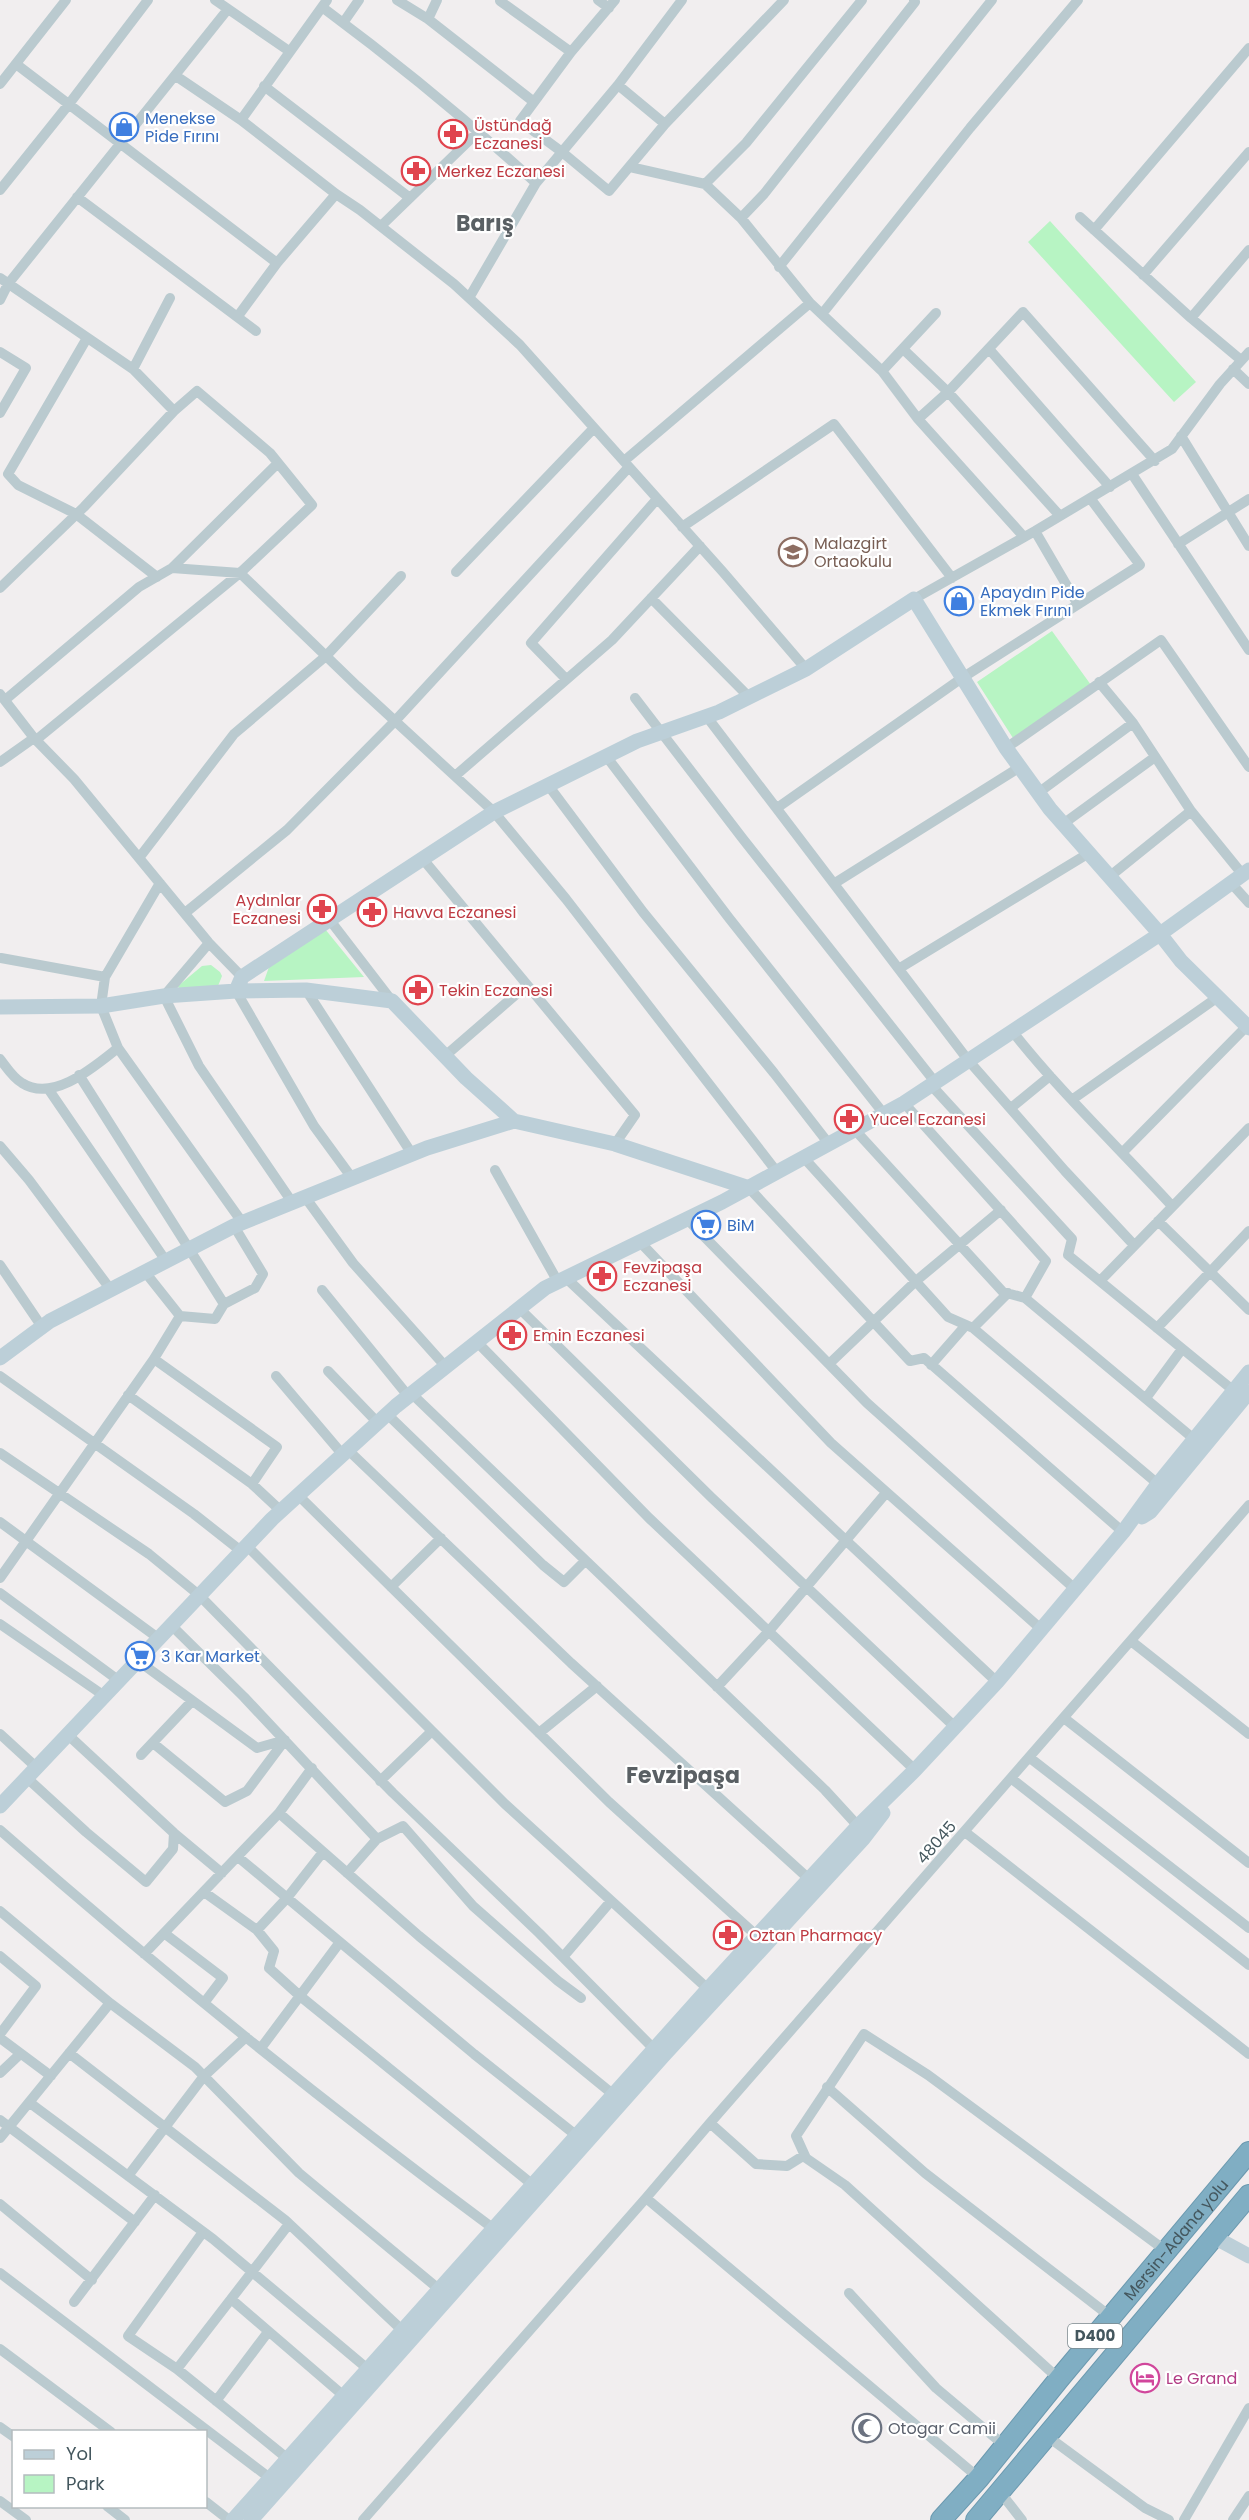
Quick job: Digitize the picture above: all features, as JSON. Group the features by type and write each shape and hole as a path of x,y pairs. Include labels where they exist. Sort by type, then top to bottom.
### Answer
{"highway":[{"name":"Mersin-Adana yolu","path":"941,2520 979,2478 1249,2152"},
{"name":"Mersin-Adana yolu","path":"976,2520 1249,2195"}],"main road":[{"path":"239,984 329,919 494,812 637,741 707,717 749,698 806,669 914,599 1006,748 1038,793 1181,961 1248,1027"},
{"path":"0,1806 281,1511 410,1395 545,1288 749,1188 904,1103 1160,934 1241,876"},
{"path":"0,1007 101,1006 239,984 392,1001 445,1056 514,1121"},
{"path":"0,1358 42,1327 238,1224 453,1138 514,1121 615,1144 749,1188"},
{"path":"1123,1532 1150,1512 1241,1391 1249,1372"},
{"path":"231,2520 345,2397 708,1989 858,1826 915,1770 997,1683 1123,1532 1194,1439 1241,1391"},
{"path":"250,2520 663,2056 862,1839 915,1770"},
{"path":"1214,2237 1249,2256"}],"street":[{"path":"0,84 66,0"},
{"path":"0,190 148,0"},
{"path":"216,0 289,51"},
{"path":"343,23 359,0"},
{"path":"397,0 428,19 534,102"},
{"path":"428,19 436,0"},
{"path":"598,0 612,4 571,52 520,121 609,191 665,124 784,0"},
{"path":"469,298 536,183 618,85 682,0"},
{"path":"705,184 746,143 862,0"},
{"path":"741,218 764,194 915,2 914,0"},
{"path":"779,267 992,0"},
{"path":"822,314 970,128 1078,0"},
{"path":"500,1 571,52"},
{"path":"241,120 324,3 343,23 399,65 479,131 536,183"},
{"path":"0,300 4,281 120,145 228,9"},
{"path":"1094,230 1249,48"},
{"path":"16,64 277,263"},
{"path":"176,76 241,120 381,226 469,298 520,345 700,546 806,669"},
{"path":"618,85 665,124"},
{"path":"264,86 410,198"},
{"path":"381,226 479,131"},
{"path":"1143,275 1249,152"},
{"path":"630,167 705,184 741,218 810,303 882,371 918,419 1024,537"},
{"path":"238,316 277,263 336,194"},
{"path":"77,197 256,331"},
{"path":"914,599 1035,531 1172,449 1245,356 1191,318 1080,217"},
{"path":"1191,318 1249,250"},
{"path":"4,281 133,369 174,411"},
{"path":"133,369 171,298"},
{"path":"185,913 286,830 394,721 627,464 810,303"},
{"path":"918,419 948,392 1023,312 1155,461"},
{"path":"882,371 936,313"},
{"path":"87,338 8,474 18,485 76,514 157,577"},
{"path":"903,349 948,392 1060,516"},
{"path":"989,349 1110,487"},
{"path":"0,351 26,368 0,412"},
{"path":"1233,369 1249,384"},
{"path":"0,588 76,514 174,411 197,391 270,453 312,505 240,573 35,739 0,762"},
{"path":"682,527 834,424 952,578"},
{"path":"456,572 593,429"},
{"path":"1181,436 1227,514 1249,546"},
{"path":"278,463 172,568 139,587 2,697 35,739 74,779 185,913 239,984 314,1126 352,1178"},
{"path":"1132,474 1249,650"},
{"path":"777,808 962,678 1140,565 1090,498"},
{"path":"566,680 531,643 657,499"},
{"path":"1178,544 1249,499"},
{"path":"1035,531 1077,603"},
{"path":"455,776 612,640 700,546"},
{"path":"172,568 240,573 394,721 494,812 566,899 777,1172"},
{"path":"139,858 234,735 326,656 401,576"},
{"path":"651,598 749,698"},
{"path":"1006,748 1161,640 1249,767"},
{"path":"1099,682 1133,723 1191,811 1241,876 1249,903"},
{"path":"635,698 933,1084 1072,1239 1068,1255 1182,1349 1241,1391"},
{"path":"707,717 968,1060 1065,1172 1134,1245"},
{"path":"1038,793 1133,723"},
{"path":"606,756 736,927 884,1114"},
{"path":"1063,824 1155,757"},
{"path":"835,883 1020,767"},
{"path":"548,785 643,912 829,1144"},
{"path":"1109,877 1191,811"},
{"path":"900,968 1089,854"},
{"path":"422,858 635,1115 615,1144"},
{"path":"145,1272 180,1316 215,1319 224,1304 255,1288 263,1274 238,1224 118,1048 101,1006 105,977 160,883"},
{"path":"329,919 392,1001"},
{"path":"209,943 164,996 199,1066 299,1200 446,1367"},
{"path":"1,958 105,977"},
{"path":"445,1056 527,986"},
{"path":"306,990 412,1154"},
{"path":"1073,1099 1218,997"},
{"path":"1122,1153 1248,1027"},
{"path":"1012,1031 1050,1076 1172,1206"},
{"path":"0,1059 19,1082 31,1088 49,1090 79,1076 118,1048"},
{"path":"79,1076 224,1304"},
{"path":"1011,1108 1050,1076"},
{"path":"49,1090 166,1261"},
{"path":"904,1103 1046,1261 1024,1298"},
{"path":"1100,1281 1249,1128"},
{"path":"855,1130 1004,1292 1024,1298 1194,1439"},
{"path":"0,1146 29,1180 111,1290"},
{"path":"804,1158 948,1317 970,1327 1158,1484"},
{"path":"495,1170 562,1280 997,1683"},
{"path":"749,1188 910,1361 924,1358 1123,1532"},
{"path":"829,1364 916,1281 1001,1210"},
{"path":"687,1219 867,1403 1075,1589"},
{"path":"1158,1221 1249,1310"},
{"path":"1157,1329 1249,1231"},
{"path":"640,1242 831,1443 1041,1629"},
{"path":"0,1265 42,1327"},
{"path":"322,1290 410,1395 825,1790 858,1826"},
{"path":"931,1365 1008,1293"},
{"path":"520,1309 712,1498 955,1727"},
{"path":"0,1578 152,1362 180,1316"},
{"path":"477,1342 650,1518 915,1770"},
{"path":"1146,1398 1182,1349"},
{"path":"152,1362 154,1359 277,1447 252,1484"},
{"path":"328,1371 564,1582 585,1561"},
{"path":"0,1376 244,1548 505,1804 708,1989"},
{"path":"276,1376 346,1452 441,1538 597,1686 809,1879"},
{"path":"128,1395 252,1484 281,1511"},
{"path":"0,1453 149,1554 199,1595 380,1781 563,1957 654,2049"},
{"path":"717,1687 769,1631 886,1493"},
{"path":"298,1495 609,1802 757,1936"},
{"name":"48045","path":"363,2520 1249,1505"},
{"path":"0,1522 158,1638"},
{"path":"391,1587 441,1538"},
{"path":"0,1593 118,1680"},
{"path":"0,1624 104,1695"},
{"path":"171,1625 312,1768 377,1839"},
{"path":"1131,1641 1249,1734"},
{"path":"137,1660 257,1748 285,1740"},
{"path":"539,1733 597,1686"},
{"path":"141,1755 192,1701"},
{"path":"1064,1718 1249,1863"},
{"path":"380,1781 432,1731"},
{"path":"0,1734 86,1832 146,1882 173,1849 174,1833"},
{"path":"67,1734 174,1833 222,1873"},
{"path":"153,1743 225,1802 247,1791 285,1740"},
{"path":"1030,1758 1249,1928"},
{"path":"144,1954 279,1813 312,1768"},
{"path":"1012,1779 1249,1965"},
{"path":"279,1813 419,1936 614,2095"},
{"path":"347,1873 377,1839 403,1826 473,1906 558,1981 581,1998"},
{"path":"0,1830 144,1954 246,2037 393,2154 494,2229"},
{"path":"965,1832 1249,2054"},
{"path":"257,1930 287,1898 323,1852"},
{"path":"238,1857 465,2047 577,2136"},
{"path":"204,1892 257,1930 274,1951 269,1968 300,1996 533,2185"},
{"path":"563,1957 611,1901"},
{"path":"0,1911 204,2076 299,2173 440,2290"},
{"path":"164,1934 222,1978 204,2003"},
{"path":"261,2049 340,1942"},
{"path":"0,1956 36,1986 0,2036 20,2054 51,2076"},
{"path":"0,2138 110,2002"},
{"path":"806,2158 796,2136 864,2034 928,2075 1166,2251"},
{"path":"128,2176 204,2076 246,2037"},
{"path":"0,2073 20,2054"},
{"path":"69,2054 289,2224 403,2331"},
{"path":"827,2088 925,2173 1111,2317"},
{"path":"30,2103 203,2232 369,2370"},
{"path":"0,2120 135,2222"},
{"path":"710,2123 756,2164 787,2166 803,2156 845,2185 1059,2379"},
{"path":"74,2302 155,2195"},
{"path":"646,2198 979,2478"},
{"path":"0,2204 92,2280"},
{"path":"177,2369 289,2224"},
{"path":"203,2232 128,2336 177,2369 288,2459"},
{"path":"0,2273 206,2430"},
{"path":"849,2293 936,2388 1005,2446"},
{"path":"231,2299 345,2397"},
{"path":"216,2401 268,2332"},
{"path":"0,2349 108,2430"},
{"path":"1185,2520 1249,2408"},
{"path":"207,2431 270,2479"},
{"path":"1047,2436 1144,2508 1169,2520"},
{"path":"1000,2492 1022,2520"},
{"path":"1233,2520 1249,2496"},
{"path":"0,2501 26,2520"},
{"path":"207,2503 231,2520"},
{"path":"110,2508 125,2520"}],"green space":[{"path":"1050,221 1196,382 1174,402 1028,242"},
{"path":"1052,631 1091,685 1013,738 977,682"},
{"path":"325,929 364,977 264,981 269,967"},
{"path":"211,965 222,976 218,986 179,989 178,986 202,966"}],"place":[{"name":"Menekse Pide Fırını","path":"124,127"},
{"name":"Üstündağ Eczanesi","path":"453,134"},
{"name":"Merkez Eczanesi","path":"416,171"},
{"name":"Malazgirt Ortaokulu","path":"793,552"},
{"name":"Apaydın Pide Ekmek Fırını","path":"959,601"},
{"name":"Aydınlar Eczanesi","path":"322,909"},
{"name":"Havva Eczanesi","path":"372,912"},
{"name":"Tekin Eczanesi","path":"418,990"},
{"name":"Yucel Eczanesi","path":"849,1119"},
{"name":"BiM","path":"706,1225"},
{"name":"Fevzipaşa Eczanesi","path":"602,1276"},
{"name":"Emin Eczanesi","path":"512,1335"},
{"name":"3 Kar Market","path":"140,1656"},
{"name":"Oztan Pharmacy","path":"728,1935"},
{"name":"Le Grand","path":"1145,2378"},
{"name":"Otogar Camii","path":"867,2428"}],"district":[{"name":"Barış","path":"485,223"},
{"name":"Fevzipaşa","path":"683,1775"}]}
